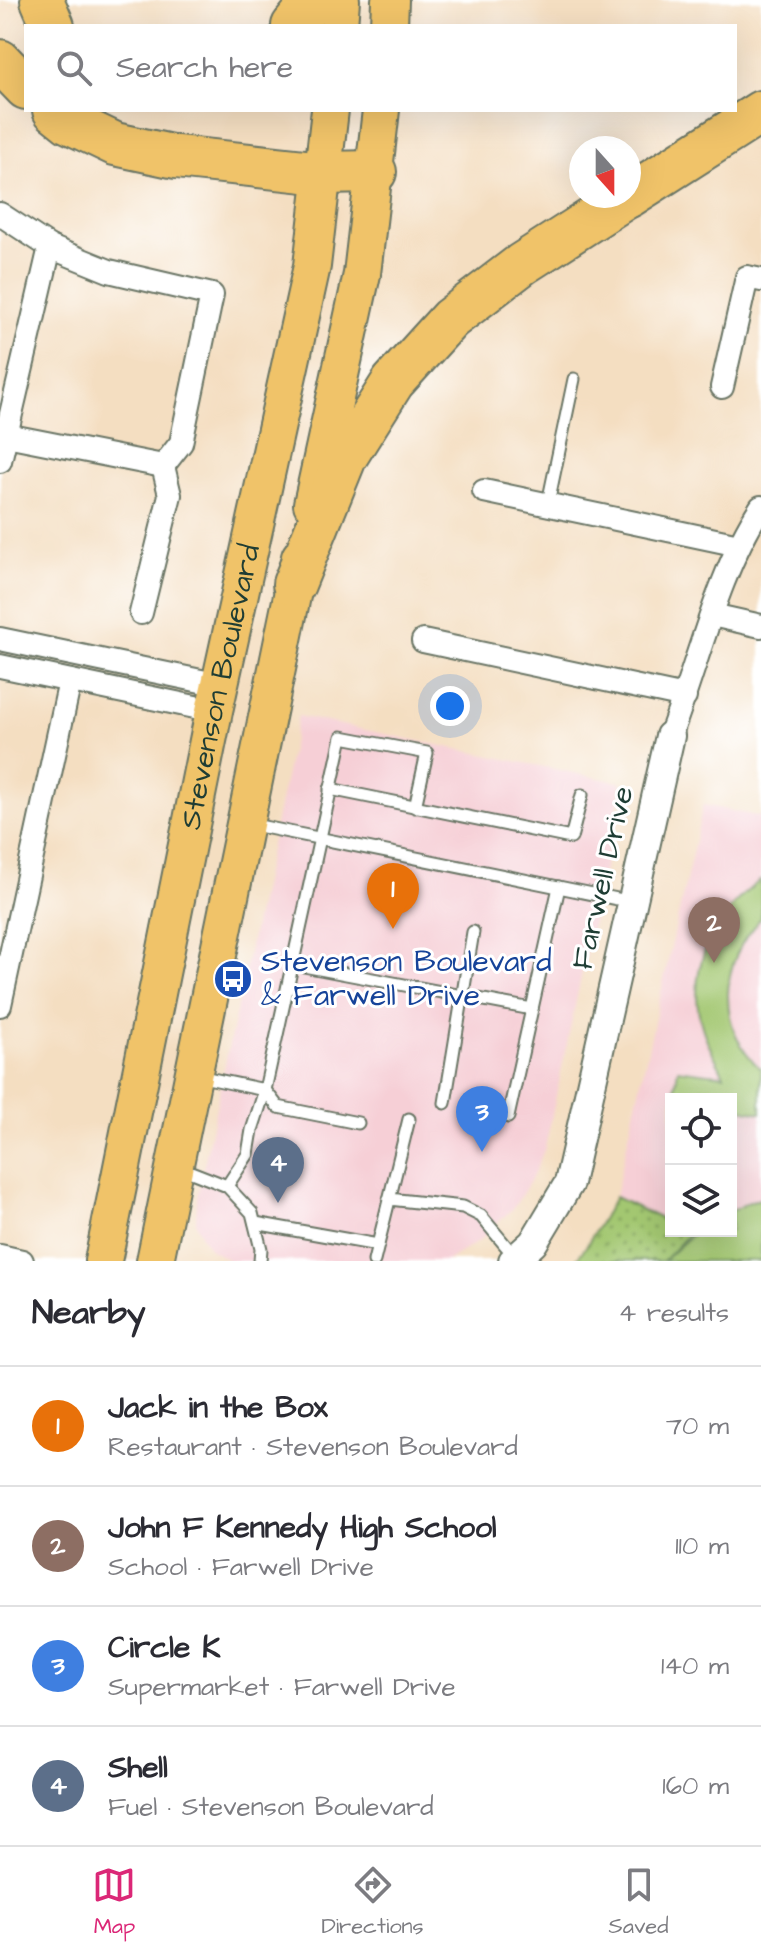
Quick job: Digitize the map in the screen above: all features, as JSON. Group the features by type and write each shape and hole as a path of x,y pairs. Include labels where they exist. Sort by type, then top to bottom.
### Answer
{"highway":[{"path":"42,0 52,24"},
{"path":"295,24 309,0"},
{"path":"0,61 24,86"},
{"path":"56,112 69,122 115,144 176,157 323,173 375,172"},
{"path":"641,188 761,112"},
{"path":"294,584 345,458 393,382 450,319 522,264 610,208"}],"main road":[{"path":"339,24 341,0"},
{"path":"389,24 390,0"},
{"name":"Stevenson Boulevard","path":"103,1261 217,698 312,266 330,112"},
{"name":"Stevenson Boulevard","path":"155,1261 294,584 360,285 381,112"}],"street":[{"path":"0,215 50,247 109,271 212,295 181,443 163,466"},
{"path":"0,461 50,247"},
{"path":"722,387 747,277 761,280"},
{"path":"6,435 163,466"},
{"path":"141,613 170,495 163,466"},
{"path":"484,491 739,545"},
{"name":"Farwell Drive","path":"514,1260 533,1243 569,1183 670,736 739,545 761,507"},
{"path":"712,615 761,626"},
{"path":"0,639 217,698"},
{"path":"423,641 685,697"},
{"path":"0,666 70,681 217,698"},
{"path":"0,1005 70,681"},
{"path":"0,1256 22,1261"}],"lane":[{"path":"548,503 574,379"},
{"path":"227,1186 248,1154 265,1090 342,737 427,753 415,807"},
{"path":"330,789 571,838 582,795"},
{"path":"246,823 632,903"},
{"path":"508,1117 559,887"},
{"path":"445,1103 473,932"},
{"path":"293,964 532,1009"},
{"path":"194,1075 265,1090 278,1107 358,1123"},
{"path":"374,1261 409,1119"},
{"path":"175,1166 227,1186 252,1213 261,1249 260,1261"},
{"path":"389,1199 463,1207 481,1216 514,1260"},
{"path":"255,1223 378,1245"}],"shaded area":[{"path":"298,716 622,783 545,1148 532,1178 514,1207 479,1241 447,1261 230,1261 211,1250 196,1223 197,1198"},
{"path":"703,805 761,817 761,1261 575,1261 615,1197"}],"green space":[{"path":"761,880 761,918 737,954 730,974 728,994 736,1033 746,1052 761,1069 761,1113 737,1108 737,1093 674,1093 678,1069 724,1075 705,1036 697,987 707,946 729,910"},
{"path":"615,1197 665,1221 665,1237 686,1237 663,1261 575,1261"},
{"path":"761,1199 761,1261 663,1261 689,1237 737,1237 737,1208"}],"place":[{"name":"Jack in the Box","path":"393,929"},
{"name":"John F Kennedy High School","path":"714,963"},
{"name":"Stevenson Boulevard & Farwell Drive","path":"233,979"},
{"name":"Circle K","path":"482,1152"},
{"name":"Shell","path":"278,1203"}]}
